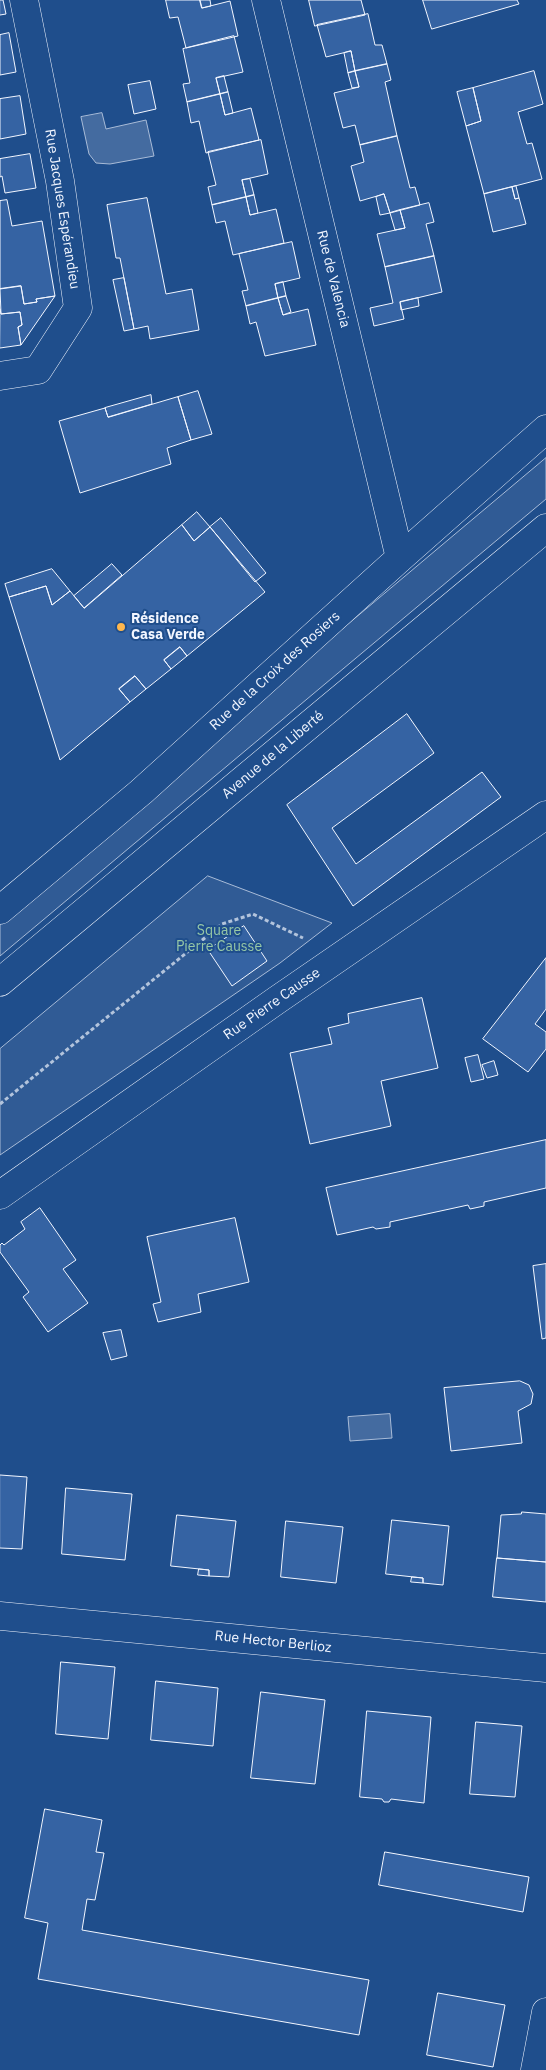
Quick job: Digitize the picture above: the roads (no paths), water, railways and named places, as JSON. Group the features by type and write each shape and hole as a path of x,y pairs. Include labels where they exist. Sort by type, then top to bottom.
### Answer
{"street":[{"name":"Rue Jacques Espérandieu","path":"0,376 38,370 78,308 60,181 24,0"},
{"name":"Rue de Valencia","path":"266,0 400,558"},
{"name":"Rue de la Croix des Rosiers","path":"0,910 142,792 400,558 546,429"},
{"name":"Avenue de la Liberté","path":"0,982 546,528"},
{"name":"Rue Pierre Causse","path":"0,1195 277,1000 546,815"},
{"name":"Rue Hector Berlioz","path":"0,1616 546,1668"},
{"path":"535,2070 546,2012"}],"place":[{"name":"Résidence Casa Verde","path":"121,627"}],"park label":[{"name":"Square Pierre Causse","path":"219,940"}]}
